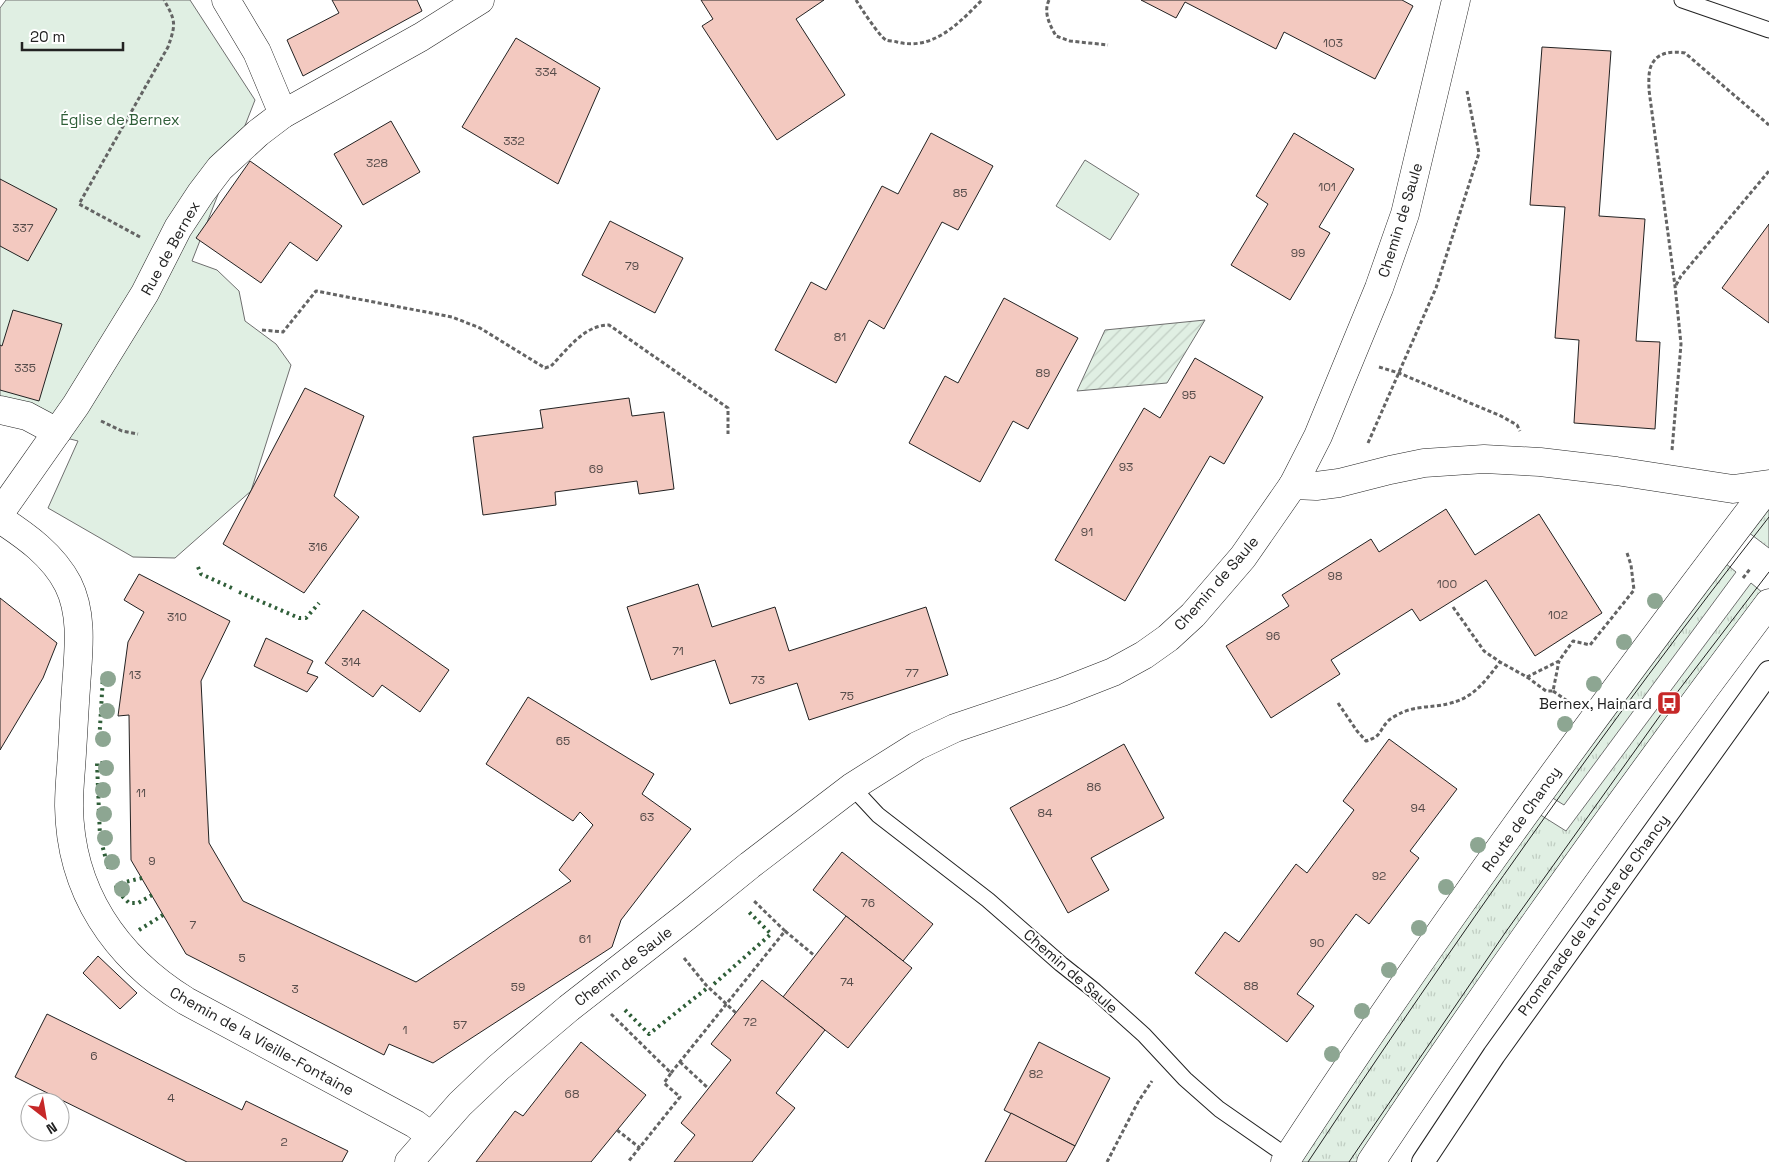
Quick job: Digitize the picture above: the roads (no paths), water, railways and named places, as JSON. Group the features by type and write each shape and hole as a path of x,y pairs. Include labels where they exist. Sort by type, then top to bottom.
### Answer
{"street":[{"path":"226,0 257,52 283,114"},
{"name":"Rue de Bernex","path":"0,513 76,405 145,293 178,228 216,174 258,133 283,114 421,37 480,0"},
{"name":"Chemin de Saule","path":"409,1162 460,1104 498,1068 589,993 852,787 917,746 947,732 1113,672 1144,655 1168,638 1192,615 1244,557 1293,486 1318,436 1379,288 1404,214 1456,0"},
{"path":"0,410 27,416 58,432"},
{"path":"1293,486 1339,483 1424,463 1484,459 1540,462 1616,471 1733,489 1769,485"},
{"name":"Route de Chancy","path":"1286,1160 1535,798 1769,485"},
{"name":"Chemin de la Vieille-Fontaine","path":"0,519 47,554 68,584 74,600 78,617 78,632 69,805 71,834 80,874 105,926 122,950 165,988 415,1124 431,1136"},
{"path":"1371,1162 1512,954 1617,806 1769,603"},
{"name":"Promenade de la route de Chancy","path":"1423,1162 1499,1047 1769,672"}],"lane":[{"path":"1682,0 1769,30"},
{"name":"Chemin de Saule","path":"852,787 878,815 988,900 1060,964 1095,991 1144,1035 1167,1060 1219,1109 1286,1160"}],"tram line":[{"path":"1308,1162 1532,835 1708,595 1769,517"},
{"path":"1349,1162 1505,933 1669,703 1769,572"}],"place":[{"name":"Bernex, Hainard","path":"1669,703"}],"park label":[{"name":"Église de Bernex","path":"120,119"}]}
